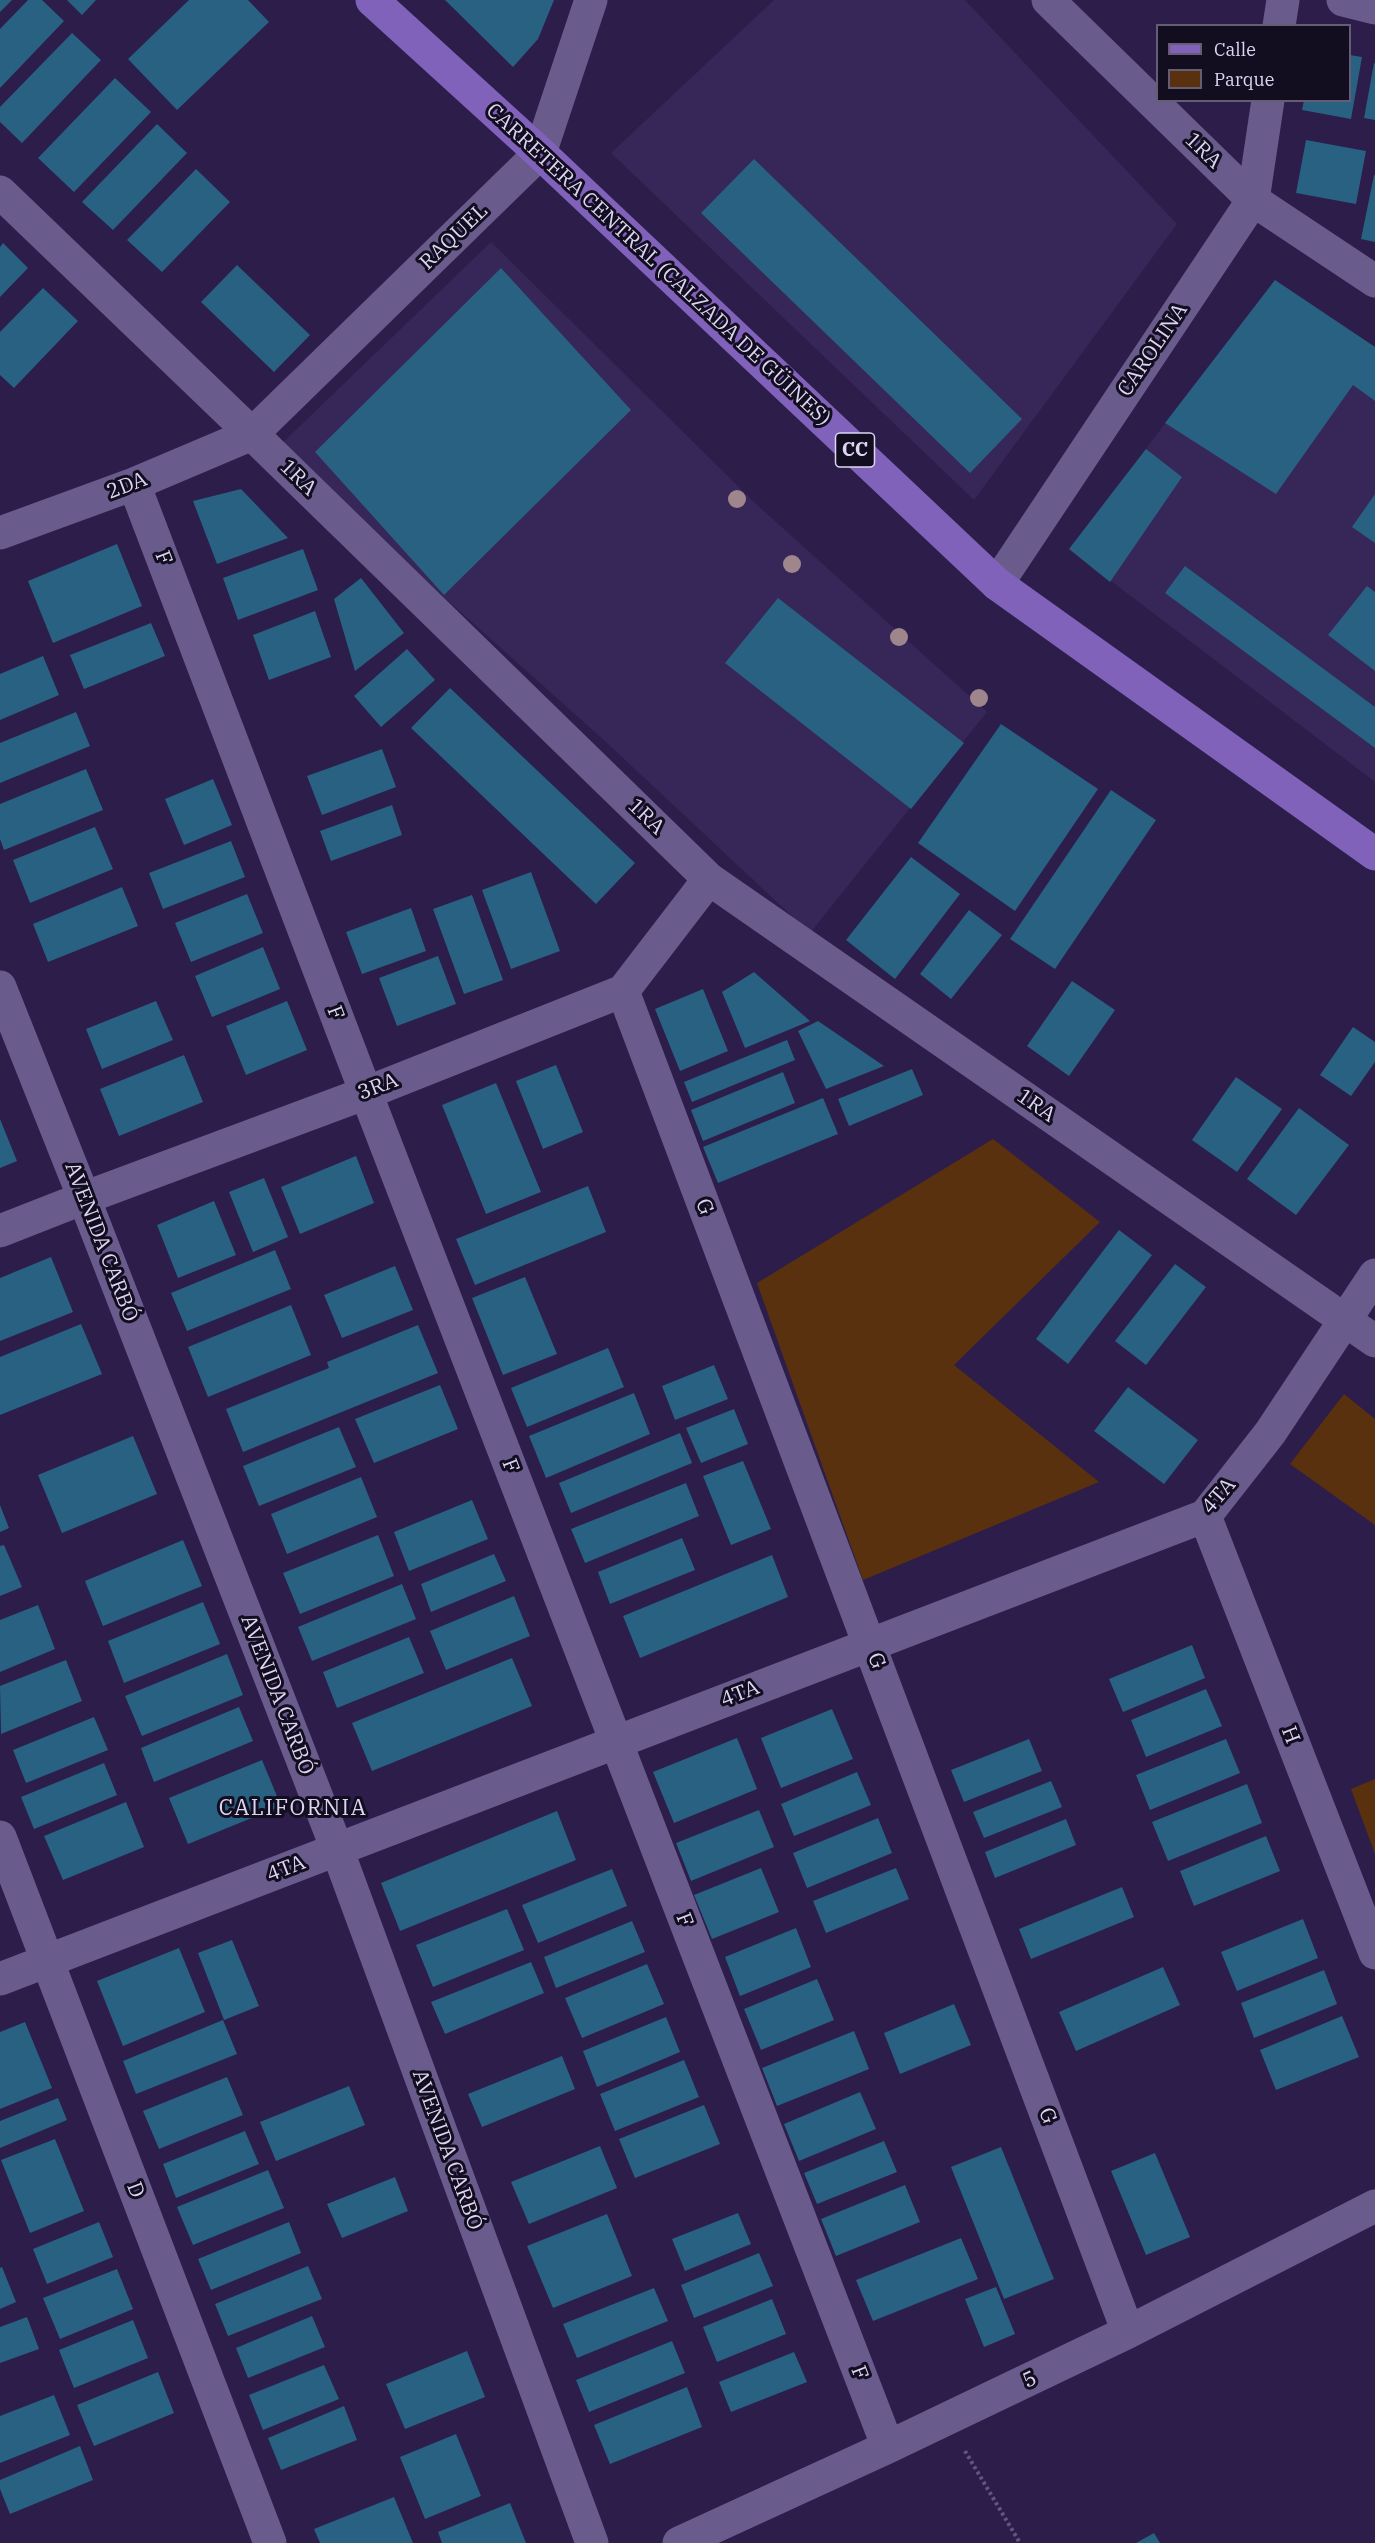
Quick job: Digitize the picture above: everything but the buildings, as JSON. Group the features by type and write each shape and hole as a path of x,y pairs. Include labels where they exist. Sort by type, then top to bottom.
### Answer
{"main road":[{"name":"CARRETERA CENTRAL (CALZADA DE GÜINES)","path":"372,0 540,153 997,584 1375,854"}],"street":[{"name":"RAQUEL","path":"252,434 540,153 591,0"},
{"name":"1RA","path":"1048,0 1252,200 1375,281"},
{"path":"1279,24 1283,0"},
{"path":"1343,0 1375,8"},
{"name":"CAROLINA","path":"997,584 1252,200 1268,102"},
{"name":"1RA","path":"0,192 709,879 1375,1341"},
{"name":"2DA","path":"0,533 134,484 252,434"},
{"name":"F","path":"134,484 888,2447"},
{"path":"623,991 709,879"},
{"name":"AVENIDA CARBÓ","path":"0,987 337,1849 592,2543"},
{"name":"3RA","path":"0,1231 366,1092 623,991"},
{"name":"G","path":"623,991 1128,2332"},
{"name":"4TA","path":"0,1979 1204,1516 1270,1433 1375,1275"},
{"name":"H","path":"1204,1516 1375,1953"},
{"name":"D","path":"0,1837 270,2543"},
{"name":"5","path":"679,2543 946,2420 1128,2332 1375,2206"}],"path":[{"path":"946,2420 1020,2543"}],"shaded area":[{"path":"774,0 965,0 1177,224 974,500 611,153"},
{"path":"491,242 755,503 987,712 810,933 606,742 277,448"},
{"path":"1275,280 1375,347 1375,782 1069,549"}],"green space":[{"path":"993,1139 1100,1222 954,1365 1099,1482 863,1580 757,1283"},
{"path":"1344,1394 1375,1419 1375,1525 1290,1464"},
{"path":"1375,1779 1375,1854 1351,1789"}],"district":[{"name":"CALIFORNIA","path":"293,1809"}]}
